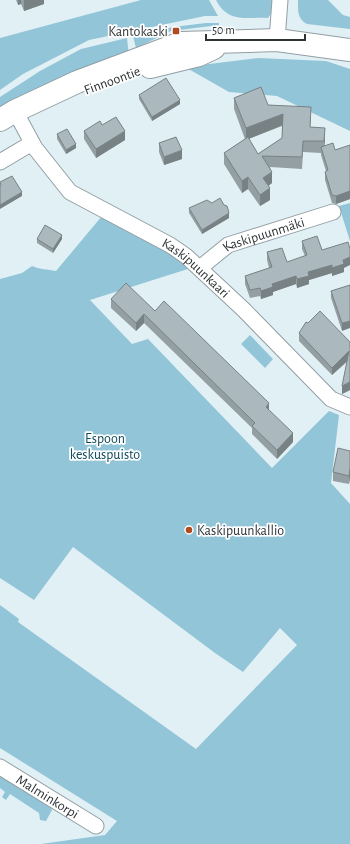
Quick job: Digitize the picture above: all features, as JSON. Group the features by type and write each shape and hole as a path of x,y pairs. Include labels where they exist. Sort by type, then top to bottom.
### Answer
{"main road":[{"name":"Finnoontie","path":"0,135 12,118 77,82 180,43 277,40 350,50"}],"street":[{"path":"277,40 280,0"},
{"name":"Kaskipuunkaari","path":"12,118 70,192 170,245 201,267 318,388 331,399 350,407"},
{"path":"0,162 32,143"},
{"name":"Kaskipuunmäki","path":"201,267 228,246 333,212"},
{"name":"Malminkorpi","path":"0,767 96,826"}],"green space":[{"path":"141,0 209,0 218,16 205,16 89,40 23,74 0,90 0,38"},
{"path":"216,0 272,0 272,12 268,18 244,18 231,16"},
{"path":"298,0 328,0 343,15 350,17 350,29 307,24 301,20 298,11"},
{"path":"219,23 219,25 171,31 136,48 133,36 173,27"},
{"path":"127,38 129,57 0,115 0,97 40,71 81,49"},
{"path":"258,58 326,61 350,69 350,131 277,96 229,92 185,67"},
{"path":"350,203 350,241 339,206"},
{"name":"Espoon keskuspuisto","path":"102,216 167,250 191,268 90,300 132,344 148,339 272,468 329,411 339,415 331,483 350,504 350,844 41,844 105,835 117,821 0,748 0,605 19,619 18,622 196,749 297,645 280,628 243,672 215,653 73,547 34,600 0,578 0,279 22,273 32,266 56,271"},
{"path":"250,335 273,359 265,368 241,344"},
{"path":"0,776 50,806 52,810 46,821 40,820 39,813 10,794 6,800 2,797 5,792 0,788"}],"building":[{"path":"166,78 180,100 152,117 139,95"},
{"path":"261,87 268,105 311,107 310,127 325,128 324,141 303,141 302,157 262,156 272,172 263,178 270,188 260,195 248,177 242,181 224,153 248,137 258,154 282,138 283,114 246,128 234,98"},
{"path":"116,117 125,131 96,149 84,131 100,121 102,125"},
{"path":"67,129 76,144 66,150 57,134"},
{"path":"176,137 182,150 164,157 159,143"},
{"path":"333,143 335,150 350,145 350,191 336,196 332,195 325,172 328,170 321,147"},
{"path":"12,176 22,192 0,205 0,182"},
{"path":"220,198 224,205 227,206 229,213 202,230 189,208 207,200 212,203"},
{"path":"45,225 62,235 53,249 37,239"},
{"path":"317,236 322,250 348,242 350,257 343,260 344,264 332,268 332,265 308,272 309,276 297,279 296,276 272,284 273,287 261,291 260,288 250,290 245,276 272,267 267,252 282,248 287,262 307,255 302,241"},
{"path":"126,283 155,311 164,301 269,403 266,407 293,433 277,450 252,426 255,423 144,314 136,323 111,299"},
{"path":"350,285 350,321 342,323 331,291"},
{"path":"320,311 350,342 350,382 342,386 349,351 332,368 299,333 306,322 308,323"},
{"path":"338,448 350,451 349,476 333,472"}],"place":[{"name":"Kantokaski","path":"176,31"},
{"name":"Kaskipuunkallio","path":"189,530"}]}
